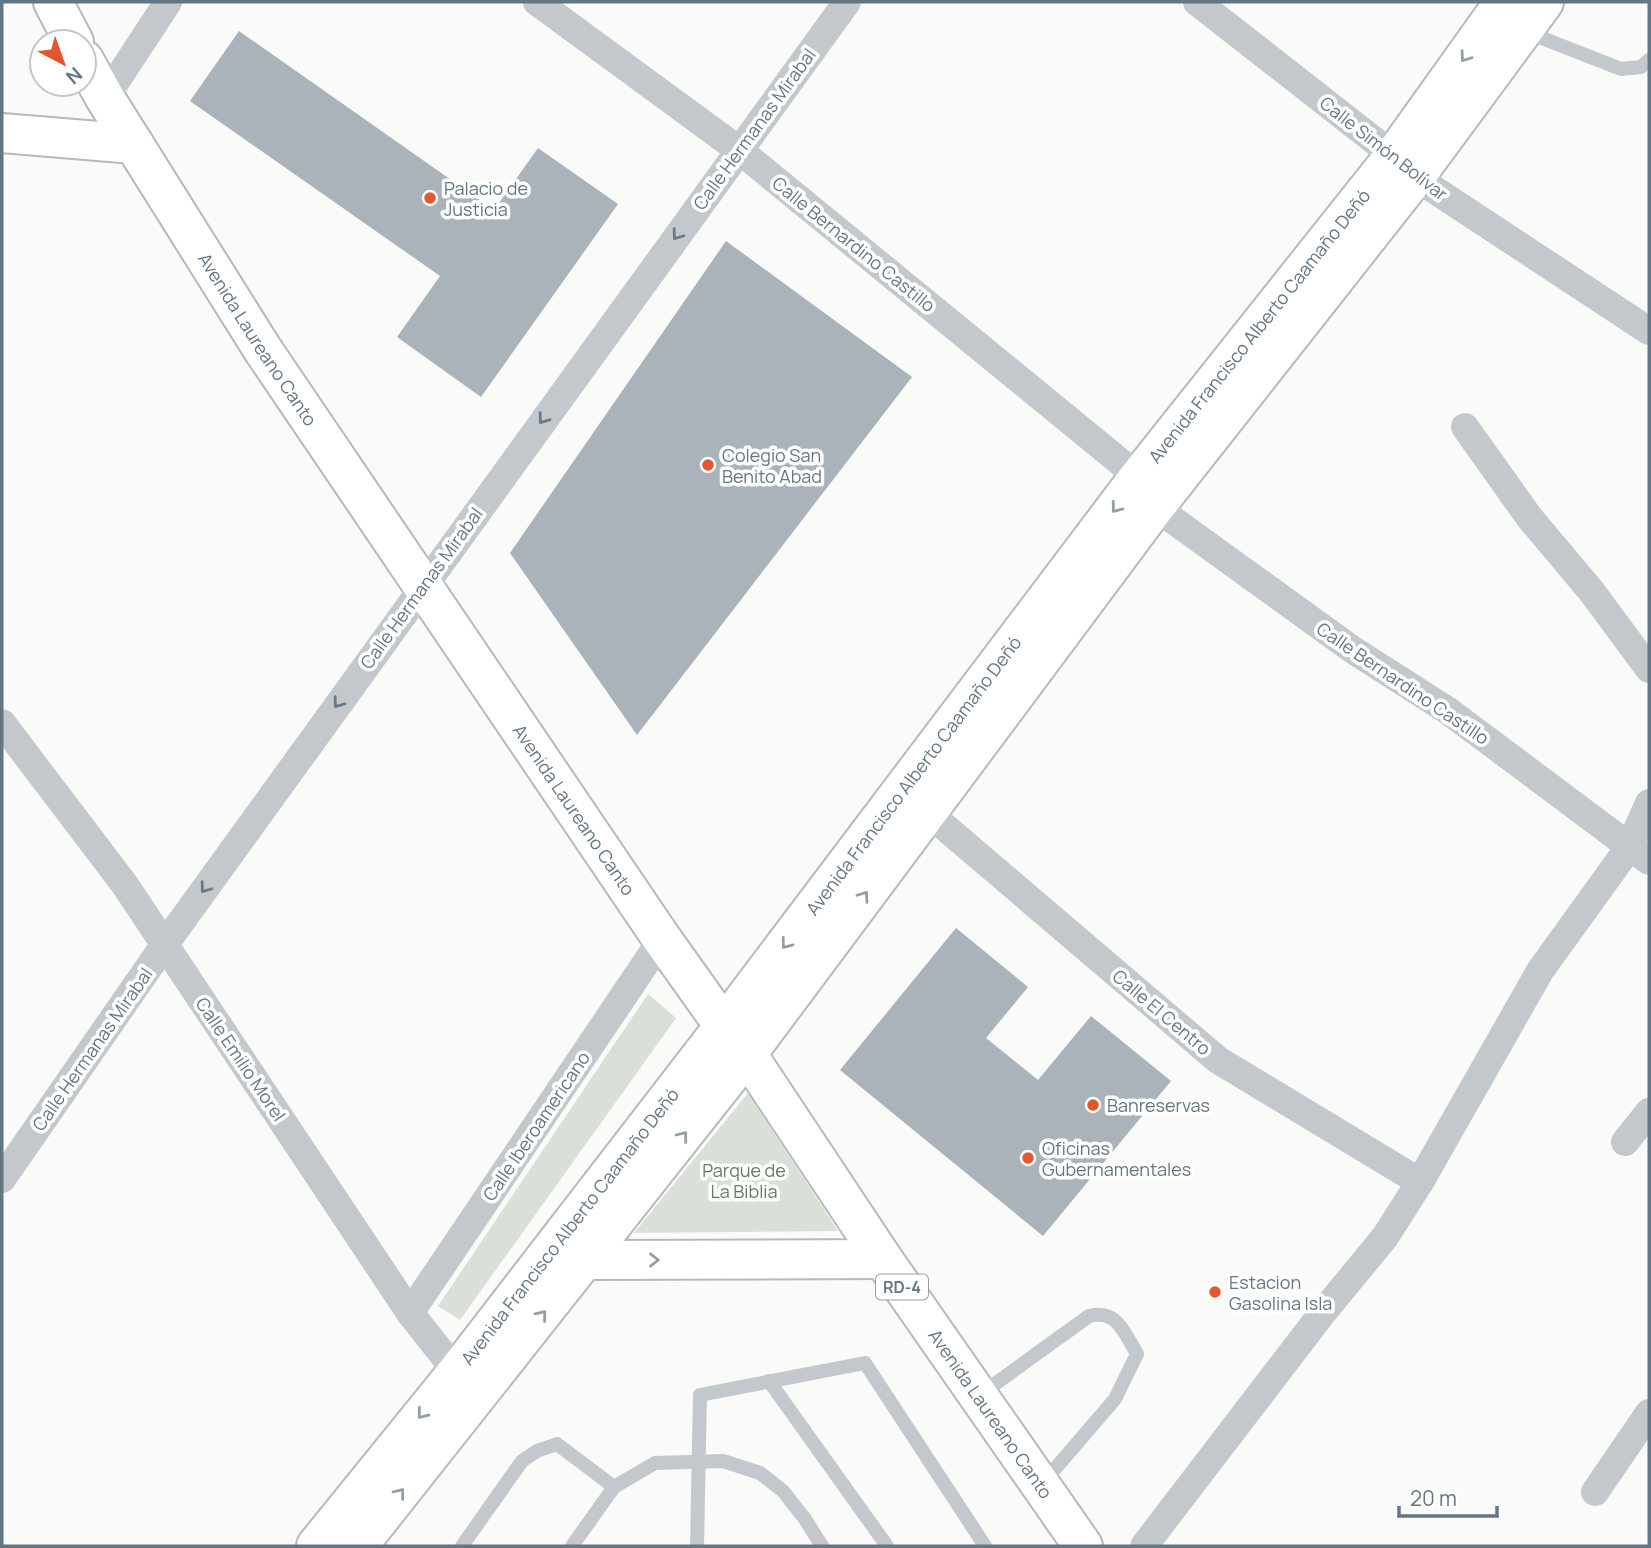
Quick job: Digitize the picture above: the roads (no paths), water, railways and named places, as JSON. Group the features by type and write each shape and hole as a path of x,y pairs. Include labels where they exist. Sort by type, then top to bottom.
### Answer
{"main road":[{"path":"52,2 66,28"},
{"name":"Avenida Francisco Alberto Caamaño Deñó","path":"358,1546 467,1384 735,1040 1524,11"},
{"name":"Avenida Laureano Canto","path":"98,85 263,350 662,939 735,1040 883,1259 1083,1546"},
{"path":"2,133 134,144"},
{"name":"Avenida Francisco Alberto Caamaño Deñó","path":"316,1546 586,1260 735,1040 926,811 1152,494"},
{"path":"586,1260 883,1259"}],"street":[{"path":"105,98 168,2"},
{"name":"Calle Bernardino Castillo","path":"537,2 739,150 1152,494 1353,650 1447,710 1640,854"},
{"name":"Calle Hermanas Mirabal","path":"2,1179 165,944 847,2"},
{"name":"Calle Simón Bolívar","path":"1197,2 1405,167 1649,331"},
{"path":"1465,427 1529,516 1649,669"},
{"name":"Calle Emilio Morel","path":"2,723 125,885 410,1313 467,1384"},
{"path":"1143,1546 1324,1311 1385,1237 1420,1182 1540,971 1640,854 1649,803"},
{"name":"Calle El Centro","path":"926,811 1218,1060 1420,1182"},
{"name":"Calle Iberoamericano","path":"410,1313 662,939"},
{"path":"1625,1142 1649,1112"},
{"path":"1595,1492 1649,1413"}],"lane":[{"path":"1524,11 1621,69 1641,67 1649,60"},
{"path":"978,1396 1088,1316 1102,1313 1113,1317 1126,1334 1137,1354 1115,1399 1041,1485"},
{"path":"697,1546 700,1395 865,1363 985,1546"},
{"path":"769,1381 887,1546"},
{"path":"462,1546 522,1461 537,1451 557,1444 614,1487"},
{"path":"572,1546 614,1487 655,1463 723,1461 760,1474 783,1491 806,1519 822,1546"}],"place":[{"name":"Palacio de Justicia","path":"430,198"},
{"name":"Colegio San Benito Abad","path":"708,465"},
{"name":"Banreservas","path":"1093,1105"},
{"name":"Oficinas Gubernamentales","path":"1028,1158"},
{"name":"Estacion Gasolina Isla","path":"1215,1292"}],"park label":[{"name":"Parque de La Biblia","path":"744,1180"}]}
